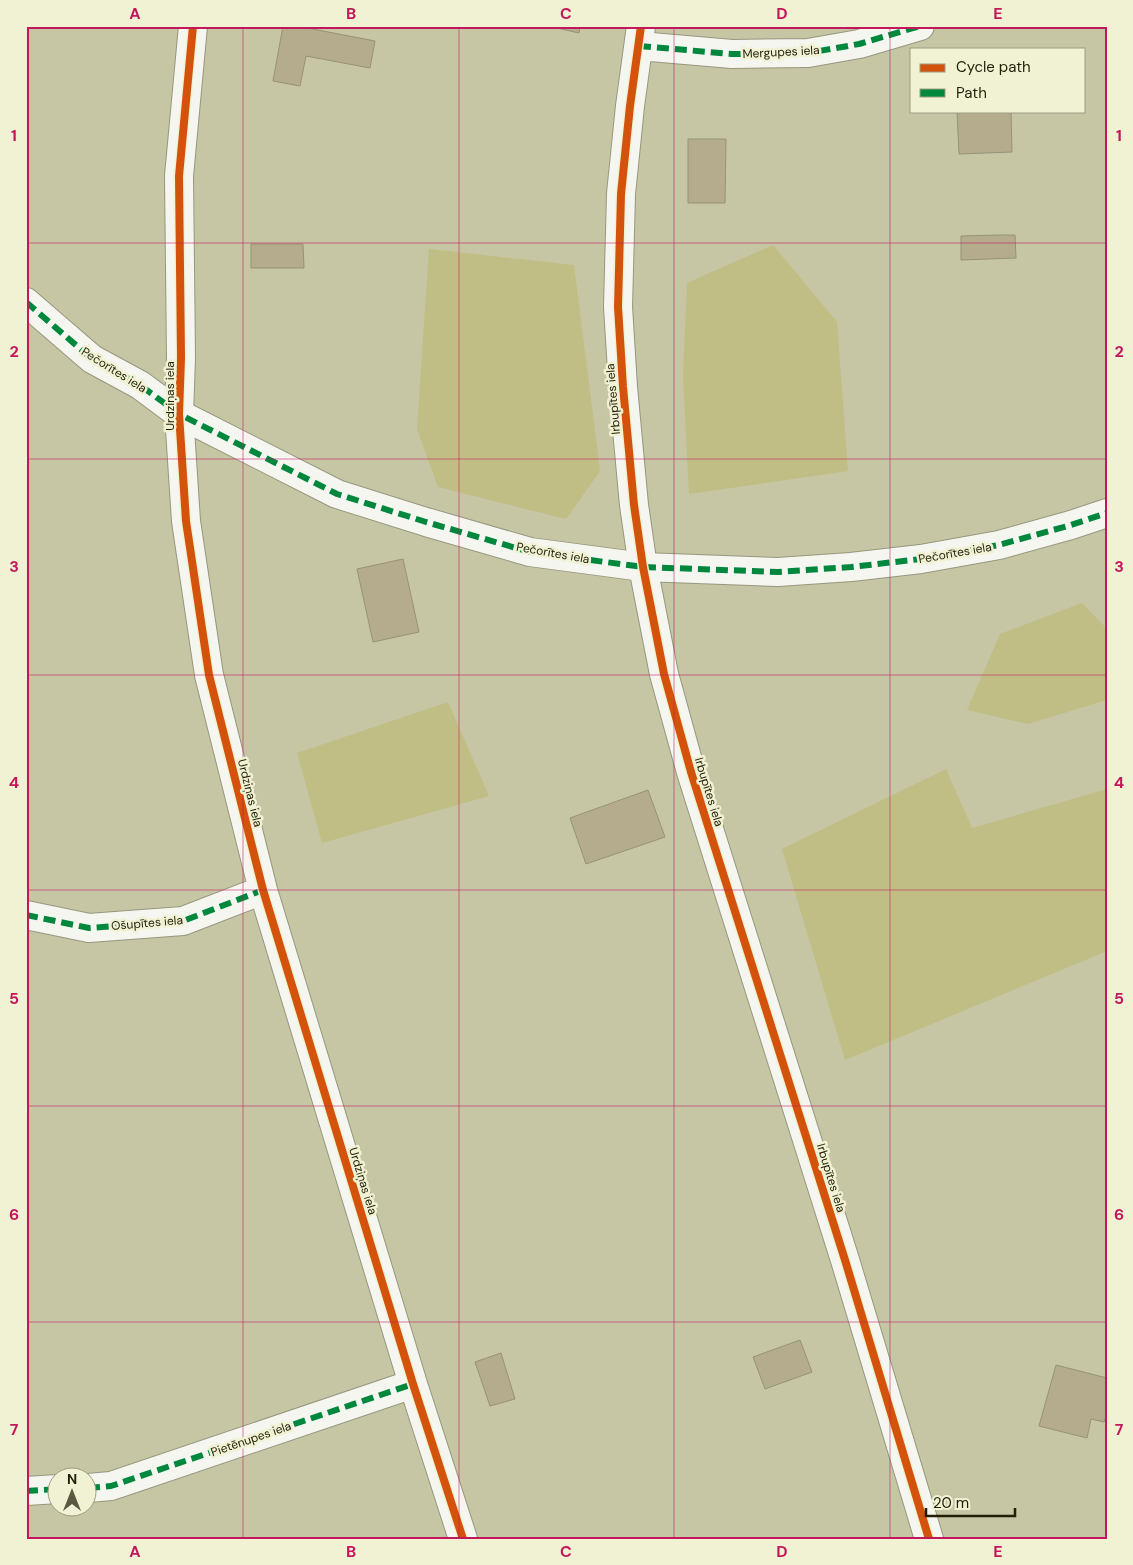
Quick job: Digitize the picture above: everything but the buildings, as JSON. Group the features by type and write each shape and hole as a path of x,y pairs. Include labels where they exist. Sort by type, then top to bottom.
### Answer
{"street":[{"name":"Urdziņas iela","path":"193,26 179,176 181,358 179,414 186,521 209,675 263,890 413,1384 463,1539"},
{"name":"Mergupes iela","path":"640,36 732,54 808,54 859,44 920,26"},
{"name":"Irbupītes iela","path":"640,36 630,106 621,194 618,307 634,506 643,567 664,674 691,772 845,1260 929,1539"},
{"name":"Pečorītes iela","path":"26,302 92,359 140,384 179,414 337,494 530,552 643,567 778,572 921,560 999,545 1107,513"},
{"name":"Ošupītes iela","path":"26,914 88,928 183,921 263,890"},
{"name":"Pietēnupes iela","path":"98,1487 111,1486 413,1384"},
{"path":"26,1491 48,1490"}],"shaded area":[{"path":"773,245 837,322 848,471 689,494 683,377 687,283"},
{"path":"429,249 574,265 600,471 566,519 438,487 417,429"},
{"path":"1082,603 1107,629 1107,700 1028,724 967,710 1000,634"},
{"path":"448,702 489,796 322,843 297,753"},
{"path":"946,769 972,828 1107,789 1107,951 845,1060 782,849"}],"marked path":[{"path":"639,46 732,54 808,53 859,44 920,26"},
{"path":"26,302 92,359 140,385 179,414 337,494 530,552 643,567 778,572 851,567 921,559 999,545 1107,513"},
{"path":"26,915 89,928 183,921 263,890"},
{"path":"98,1487 111,1486 413,1384"},
{"path":"26,1491 48,1490"}],"cycle path":[{"path":"193,26 179,176 181,358 179,414 186,521 209,675 263,890 413,1384 463,1539"},
{"path":"641,26 621,194 618,307 634,505 643,567 664,674 691,772 845,1260 929,1539"}]}
